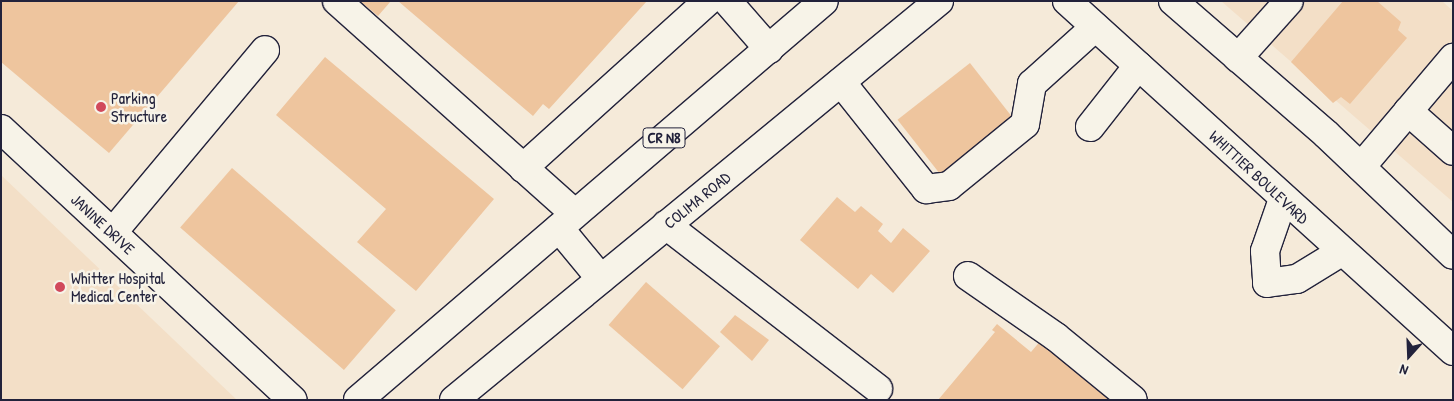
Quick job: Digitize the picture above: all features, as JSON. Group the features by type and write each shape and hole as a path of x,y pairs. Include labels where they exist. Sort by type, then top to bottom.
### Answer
{"main road":[{"path":"337,1 523,168 567,221 601,279"},
{"path":"523,168 708,1"},
{"path":"727,1 770,48"},
{"name":"CR N8","path":"358,400 824,1"},
{"name":"COLIMA ROAD","path":"454,400 939,1"},
{"name":"WHITTIER BOULEVARD","path":"1067,1 1341,252 1453,351"},
{"path":"1173,1 1360,167 1453,255"},
{"path":"1238,58 1288,1"},
{"path":"841,82 926,189 949,186 1025,124 1032,84 1096,27"},
{"path":"113,232 265,50"},
{"path":"1360,167 1453,58"},
{"path":"1090,127 1138,66"},
{"path":"1408,111 1453,151"},
{"name":"JANINE DRIVE","path":"1,129 294,400"},
{"path":"1283,199 1265,251 1266,283 1297,279 1341,252"},
{"path":"666,225 878,389"},
{"path":"968,276 1056,337 1133,400"}],"shaded area":[{"path":"1221,1 1442,1 1453,11 1453,202"},
{"name":"Whitter Hospital Medical Center","path":"1,175 237,400 1,400"}],"building":[{"name":"Parking Structure","path":"1,1 239,1 109,153 1,62"},
{"path":"360,1 391,1 378,16"},
{"path":"398,1 647,1 549,109 543,104 533,116"},
{"path":"1343,1 1377,1 1401,22 1398,30 1407,38 1350,104 1341,97 1333,103 1291,62"},
{"path":"325,57 494,199 416,291 357,242 386,209 276,115"},
{"path":"970,63 1014,119 941,176 898,120"},
{"path":"232,168 396,310 344,370 180,228"},
{"path":"837,197 855,212 861,206 883,224 878,231 891,243 903,228 930,251 893,293 871,274 858,289 800,240"},
{"path":"646,282 720,346 683,389 609,325"},
{"path":"735,315 769,340 752,361 720,332"},
{"path":"997,324 1031,352 1042,339 1114,400 938,400 995,332 992,330"}],"place":[{"name":"Parking Structure","path":"101,107"},
{"name":"Whitter Hospital Medical Center","path":"60,287"}]}
